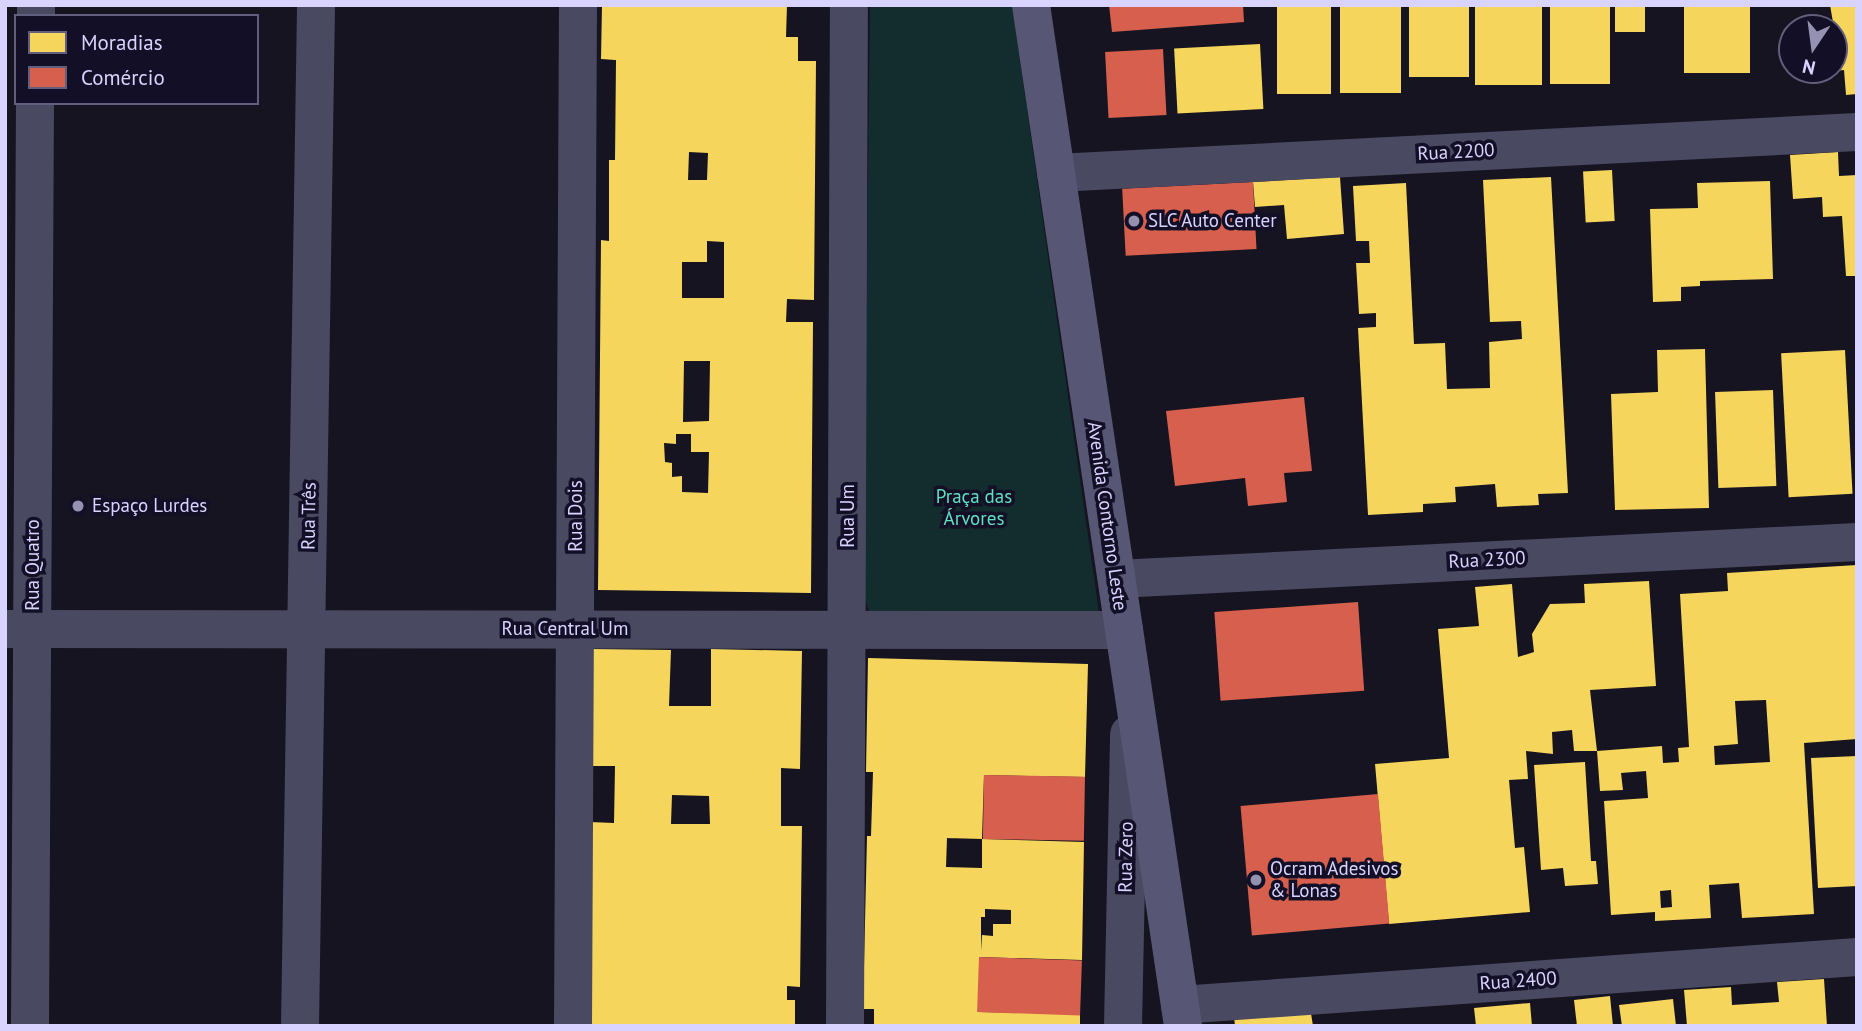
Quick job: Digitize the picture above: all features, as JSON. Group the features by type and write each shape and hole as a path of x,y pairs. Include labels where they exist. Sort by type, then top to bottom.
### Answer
{"main road":[{"name":"Avenida Contorno Leste","path":"1031,5 1182,1015"}],"street":[{"name":"Rua Três","path":"300,1026 316,5"},
{"name":"Rua Dois","path":"573,1026 578,5"},
{"name":"Rua Um","path":"845,1026 849,5"},
{"name":"Rua Quatro","path":"30,1026 19,629 35,105"},
{"name":"Rua 2200","path":"1056,173 1857,132"},
{"name":"Rua 2300","path":"1116,579 1857,541"},
{"name":"Rua Central Um","path":"19,629 1124,630"},
{"name":"Rua Zero","path":"1122,1026 1129,726 1133,687"},
{"name":"Rua 2400","path":"1182,1015 1857,957"}],"green space":[{"name":"Praça das Árvores","path":"870,5 1012,5 1099,612 873,622 863,594"}],"building: Moradias":[{"path":"602,5 787,5 786,37 798,37 798,61 816,61 814,300 787,299 786,322 813,322 811,593 598,590 601,240 609,241 609,160 615,160 616,60 601,59","holes":["689,152 708,153 707,180 688,180","707,241 724,242 724,298 682,298 682,262 707,262","684,361 710,361 709,421 683,422","676,434 691,434 691,452 709,452 708,493 682,492 682,476 672,477 672,463 665,462 664,443 676,444"]},
{"path":"1277,5 1331,5 1331,94 1277,94"},
{"path":"1340,5 1401,5 1401,93 1340,93"},
{"path":"1409,5 1469,5 1469,77 1409,77"},
{"path":"1475,5 1542,5 1542,85 1475,85"},
{"path":"1550,5 1610,5 1610,84 1550,84"},
{"path":"1615,5 1645,5 1645,32 1615,32"},
{"path":"1684,5 1750,5 1750,73 1684,73"},
{"path":"1830,5 1857,5 1857,94 1846,95 1848,14 1832,14"},
{"path":"1260,44 1263,109 1178,113 1174,49"},
{"path":"1838,152 1839,176 1857,175 1857,276 1846,276 1842,216 1823,217 1822,197 1793,199 1790,155"},
{"path":"1612,170 1615,221 1586,222 1583,172"},
{"path":"1340,177 1344,234 1287,239 1284,205 1255,207 1253,182"},
{"path":"1551,177 1568,493 1538,494 1539,505 1497,507 1495,484 1455,487 1456,502 1423,504 1423,512 1368,515 1358,328 1376,327 1376,313 1359,314 1356,263 1370,263 1369,241 1356,241 1353,186 1406,183 1414,344 1445,343 1447,389 1490,388 1489,342 1522,339 1521,321 1490,322 1483,180"},
{"path":"1770,181 1773,279 1700,281 1700,286 1681,287 1681,301 1653,302 1650,209 1698,208 1697,183"},
{"path":"1705,349 1709,508 1615,510 1611,394 1658,392 1657,350"},
{"path":"1845,350 1853,494 1789,497 1781,353"},
{"path":"1773,390 1776,486 1718,488 1715,392"},
{"path":"1857,565 1857,739 1804,743 1814,914 1742,918 1739,883 1709,885 1711,918 1655,921 1655,912 1611,915 1604,801 1648,798 1646,771 1621,773 1623,790 1600,791 1597,751 1662,746 1663,763 1679,762 1678,748 1689,747 1680,594 1728,591 1727,573","holes":["1766,700 1770,762 1715,765 1714,746 1738,744 1735,701","1671,890 1672,907 1661,908 1660,891"]},
{"path":"1649,581 1656,686 1590,690 1597,751 1574,751 1572,730 1552,732 1553,754 1526,751 1528,779 1509,780 1515,848 1524,847 1530,912 1389,924 1375,764 1449,758 1438,629 1479,626 1475,587 1512,584 1518,657 1534,652 1532,634 1550,604 1585,603 1584,584"},
{"path":"592,649 671,650 669,706 711,706 711,649 802,651 800,769 781,768 781,826 802,826 800,987 787,986 787,1000 795,1000 795,1026 587,1026 590,822 614,823 615,766 591,766","holes":["672,795 709,796 710,824 671,824"]},
{"path":"868,658 1088,664 1085,777 984,775 982,839 1084,842 1082,960 979,957 979,1012 1080,1014 1080,1026 874,1026 874,1009 863,1009 867,836 871,836 873,772 866,772","holes":["947,838 982,839 982,868 946,867","985,909 1011,910 1011,924 993,924 993,936 982,935 981,951 981,917 985,917"]},
{"path":"1857,756 1857,886 1818,888 1811,758"},
{"path":"1585,762 1591,861 1596,861 1598,884 1565,886 1563,868 1541,870 1534,765"},
{"path":"1824,979 1827,1026 1687,1026 1684,990 1731,987 1732,1005 1779,1002 1777,982"},
{"path":"1610,996 1613,1026 1577,1026 1574,1000"},
{"path":"1673,999 1676,1026 1622,1026 1619,1005"},
{"path":"1530,1003 1532,1026 1476,1026 1474,1008"},
{"path":"1310,1007 1313,1026 1235,1026 1234,1017"}],"building: Comércio":[{"path":"1109,5 1243,5 1244,22 1112,32"},
{"path":"1163,49 1166,115 1109,118 1105,52"},
{"path":"1253,182 1257,249 1126,256 1122,189"},
{"path":"1304,397 1312,471 1284,473 1287,502 1248,506 1245,478 1175,486 1166,411"},
{"path":"1358,602 1364,691 1221,701 1214,612"},
{"path":"984,775 1085,777 1084,841 983,839"},
{"path":"1378,794 1389,924 1252,936 1241,806"},
{"path":"979,957 1082,961 1080,1016 977,1012"}],"place":[{"name":"SLC Auto Center","path":"1134,221"},
{"name":"Espaço Lurdes","path":"78,506"},
{"name":"Ocram Adesivos & Lonas","path":"1256,880"}]}
